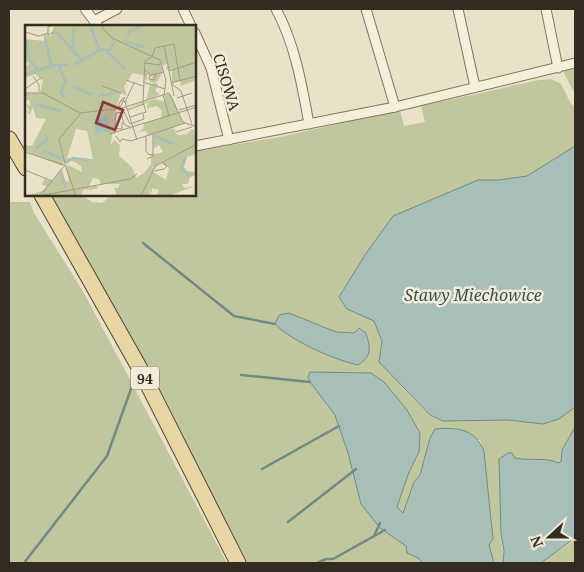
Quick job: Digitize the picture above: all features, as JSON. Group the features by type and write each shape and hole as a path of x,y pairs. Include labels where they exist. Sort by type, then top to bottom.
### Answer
{"main road":[{"path":"9,139 25,166"},
{"name":"94","path":"43,196 139,367 238,563"}],"street":[{"path":"85,9 96,24 117,9"},
{"path":"183,9 191,25"},
{"path":"276,9 282,19 299,70 310,124"},
{"path":"366,9 395,107"},
{"path":"458,9 476,87"},
{"path":"546,9 558,68"},
{"name":"CISOWA","path":"196,36 211,68 229,140"},
{"path":"196,146 395,107 575,63"}],"green space":[{"path":"573,68 575,74 575,94 564,73 565,70"},
{"path":"551,79 561,84 571,104 575,106 575,146 527,176 499,180 478,180 393,216 365,255 339,297 347,309 374,321 401,386 429,415 443,421 508,420 543,424 559,419 575,407 575,427 562,450 561,462 558,464 554,461 515,458 502,514 503,563 494,563 489,545 493,539 484,451 480,440 430,438 420,475 414,482 404,513 397,508 409,472 419,452 420,433 407,410 371,373 311,372 308,377 310,382 335,415 348,453 399,542 407,546 407,553 418,558 423,563 243,563 117,312 52,196 83,196 92,202 102,203 108,196 196,196 196,151 280,137 400,110 404,126 425,122 421,106","holes":["289,313 336,332 354,333 327,355"]},
{"path":"9,202 30,202 34,213 84,293 227,563 9,563"},
{"path":"575,538 575,563 540,563 571,543"}],"water":[{"name":"Stawy Miechowice","path":"575,146 575,407 559,419 543,424 508,420 443,421 430,415 379,362 382,341 374,321 347,309 339,297 365,255 393,216 478,180 499,180 527,176"},
{"path":"289,313 336,332 354,333 359,328 366,333 369,351 366,358 358,365 326,354 291,337 275,324 279,315"},
{"path":"310,372 371,373 384,382 407,410 420,433 419,452 409,472 397,507 403,513 414,482 420,475 430,438 435,429 458,429 476,438 484,451 493,539 489,545 494,563 423,563 418,558 407,553 406,546 380,528 361,504 348,453 335,415 310,382 308,377"},
{"path":"575,427 575,538 541,563 503,563 499,459 508,453 512,453 515,458 561,462 562,450"}],"waterway":[{"path":"143,243 234,316 275,324"},
{"path":"241,375 310,382"},
{"path":"24,563 107,456 132,386"},
{"path":"262,469 339,426"},
{"path":"288,522 356,469"},
{"path":"374,536 380,523"},
{"path":"317,563 326,559 333,559 385,530"}]}
